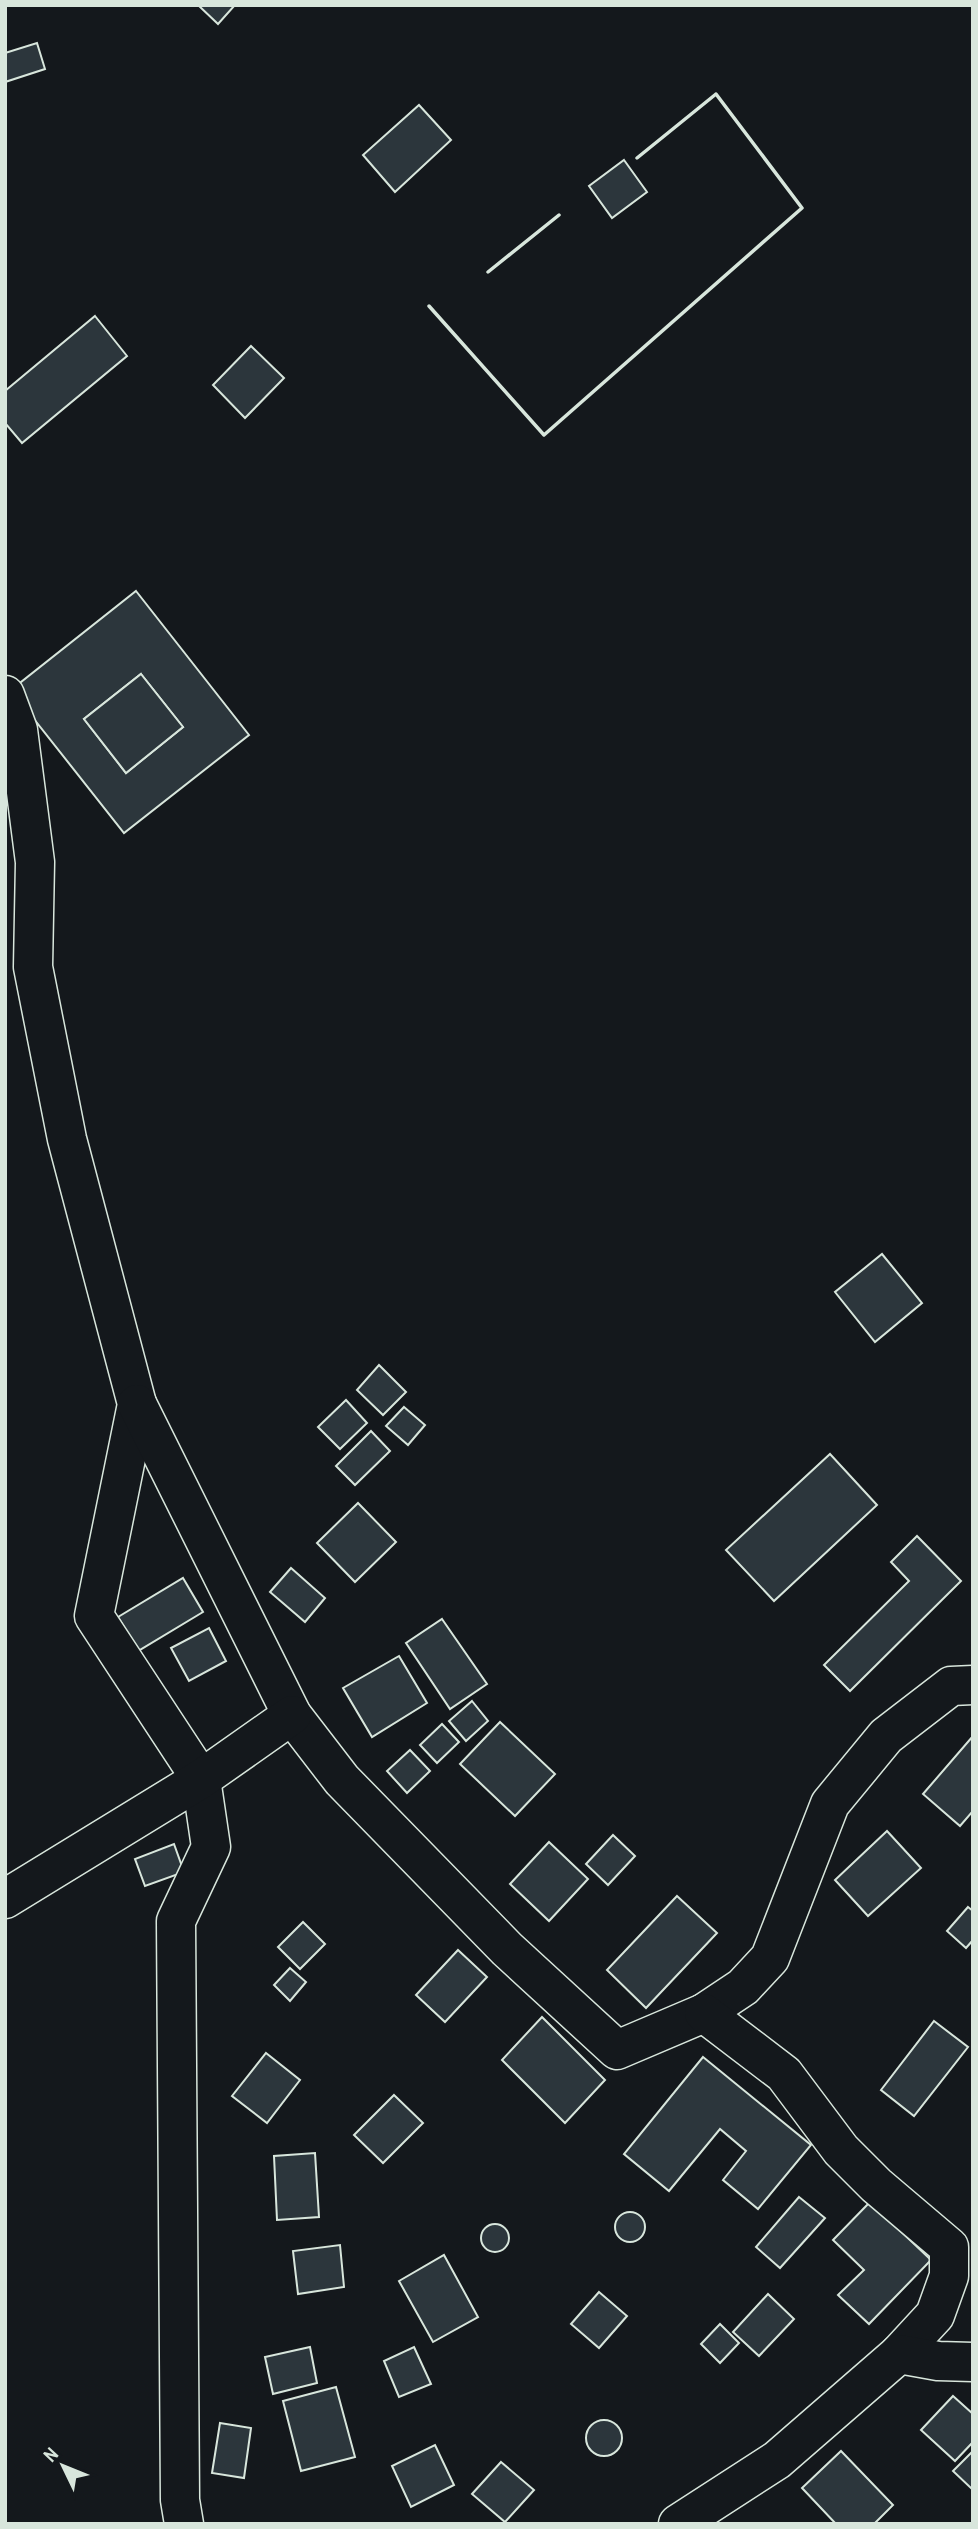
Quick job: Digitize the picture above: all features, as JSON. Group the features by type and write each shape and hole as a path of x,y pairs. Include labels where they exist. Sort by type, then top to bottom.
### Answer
{"street":[{"path":"5,695 18,730 35,862 33,967 67,1139 137,1404 292,1715 351,1790 507,1949 617,2050 704,2013 743,1987 769,1958 831,1804 886,1736 951,1686 973,1685"},
{"path":"137,1404 94,1616 201,1779 211,1847 176,1921 180,2500 184,2524"},
{"path":"5,1899 201,1779 292,1715"},
{"path":"678,2524 776,2460 899,2354 935,2315 949,2276 949,2247 876,2185 841,2150 784,2074 704,2013"},
{"path":"899,2354 956,2362 973,2390"}],"building":[{"path":"198,5 235,5 218,24"},
{"path":"37,43 45,69 5,82 5,53"},
{"path":"419,105 451,140 395,192 363,155"},
{"path":"624,160 647,192 612,218 589,186"},
{"path":"95,316 127,356 22,443 5,423 5,391"},
{"path":"251,346 284,378 245,418 213,385"},
{"path":"136,591 249,735 124,833 11,690","holes":["141,674 183,727 126,773 84,719"]},
{"path":"141,674 183,727 126,773 84,719"},
{"path":"882,1254 922,1303 875,1342 835,1292"},
{"path":"379,1365 406,1392 383,1415 357,1390"},
{"path":"346,1400 367,1423 340,1449 318,1427"},
{"path":"404,1407 425,1425 408,1445 386,1426"},
{"path":"371,1431 390,1451 355,1485 336,1466"},
{"path":"830,1454 877,1505 774,1601 726,1550"},
{"path":"358,1503 396,1542 355,1582 317,1543"},
{"path":"917,1536 961,1581 850,1691 824,1665 909,1581 891,1562"},
{"path":"291,1568 325,1598 305,1622 270,1592"},
{"path":"183,1578 203,1612 138,1651 118,1617"},
{"path":"442,1619 487,1684 450,1709 406,1643"},
{"path":"209,1628 226,1661 189,1681 171,1648"},
{"path":"399,1656 427,1703 372,1737 343,1688"},
{"path":"472,1701 488,1721 466,1741 449,1721"},
{"path":"500,1722 555,1774 515,1816 460,1764"},
{"path":"442,1724 459,1742 437,1763 420,1745"},
{"path":"973,1736 973,1811 960,1826 923,1794"},
{"path":"410,1750 430,1771 407,1793 387,1771"},
{"path":"887,1831 921,1868 868,1916 835,1880"},
{"path":"613,1835 635,1856 608,1885 586,1864"},
{"path":"549,1842 588,1879 549,1921 510,1884"},
{"path":"174,1844 184,1872 145,1886 135,1859"},
{"path":"677,1896 717,1933 646,2008 607,1970"},
{"path":"968,1907 973,1911 973,1940 966,1948 947,1931"},
{"path":"303,1922 325,1944 300,1969 278,1947"},
{"path":"458,1950 487,1977 445,2022 416,1995"},
{"path":"290,1968 306,1982 290,2001 274,1985"},
{"path":"542,2017 605,2080 565,2123 502,2060"},
{"path":"934,2021 968,2047 914,2116 881,2090"},
{"path":"266,2053 300,2080 267,2123 232,2096"},
{"path":"703,2057 811,2145 758,2209 723,2180 746,2151 720,2129 669,2191 624,2154"},
{"path":"394,2095 423,2123 383,2163 354,2135"},
{"path":"315,2153 319,2217 277,2220 274,2156"},
{"path":"799,2197 825,2218 780,2268 756,2247"},
{"path":"870,2202 931,2260 869,2324 838,2295 864,2270 833,2240"},
{"path":"630,2212 641,2216 645,2227 641,2238 630,2242 619,2238 615,2227 619,2216"},
{"path":"495,2224 505,2228 509,2238 505,2248 495,2252 485,2248 481,2238 485,2228"},
{"path":"340,2245 344,2287 298,2294 293,2251"},
{"path":"444,2255 478,2317 433,2342 399,2281"},
{"path":"599,2292 627,2316 599,2348 571,2324"},
{"path":"768,2294 794,2319 759,2356 733,2332"},
{"path":"720,2324 739,2343 720,2363 701,2344"},
{"path":"310,2347 317,2383 273,2394 265,2357"},
{"path":"414,2347 431,2384 399,2397 384,2361"},
{"path":"336,2387 355,2457 301,2471 283,2401"},
{"path":"953,2396 973,2414 973,2442 955,2461 921,2430"},
{"path":"604,2420 616,2426 622,2438 616,2450 604,2456 592,2450 586,2438 592,2426"},
{"path":"220,2423 251,2428 244,2478 212,2473"},
{"path":"435,2445 454,2485 411,2507 392,2466"},
{"path":"841,2451 893,2505 874,2524 836,2524 802,2488"},
{"path":"973,2451 973,2490 953,2471"},
{"path":"501,2462 534,2490 505,2522 472,2494"}],"wall":[{"path":"429,306 544,435 802,208 716,94 637,158"},
{"path":"488,272 559,215"}]}
